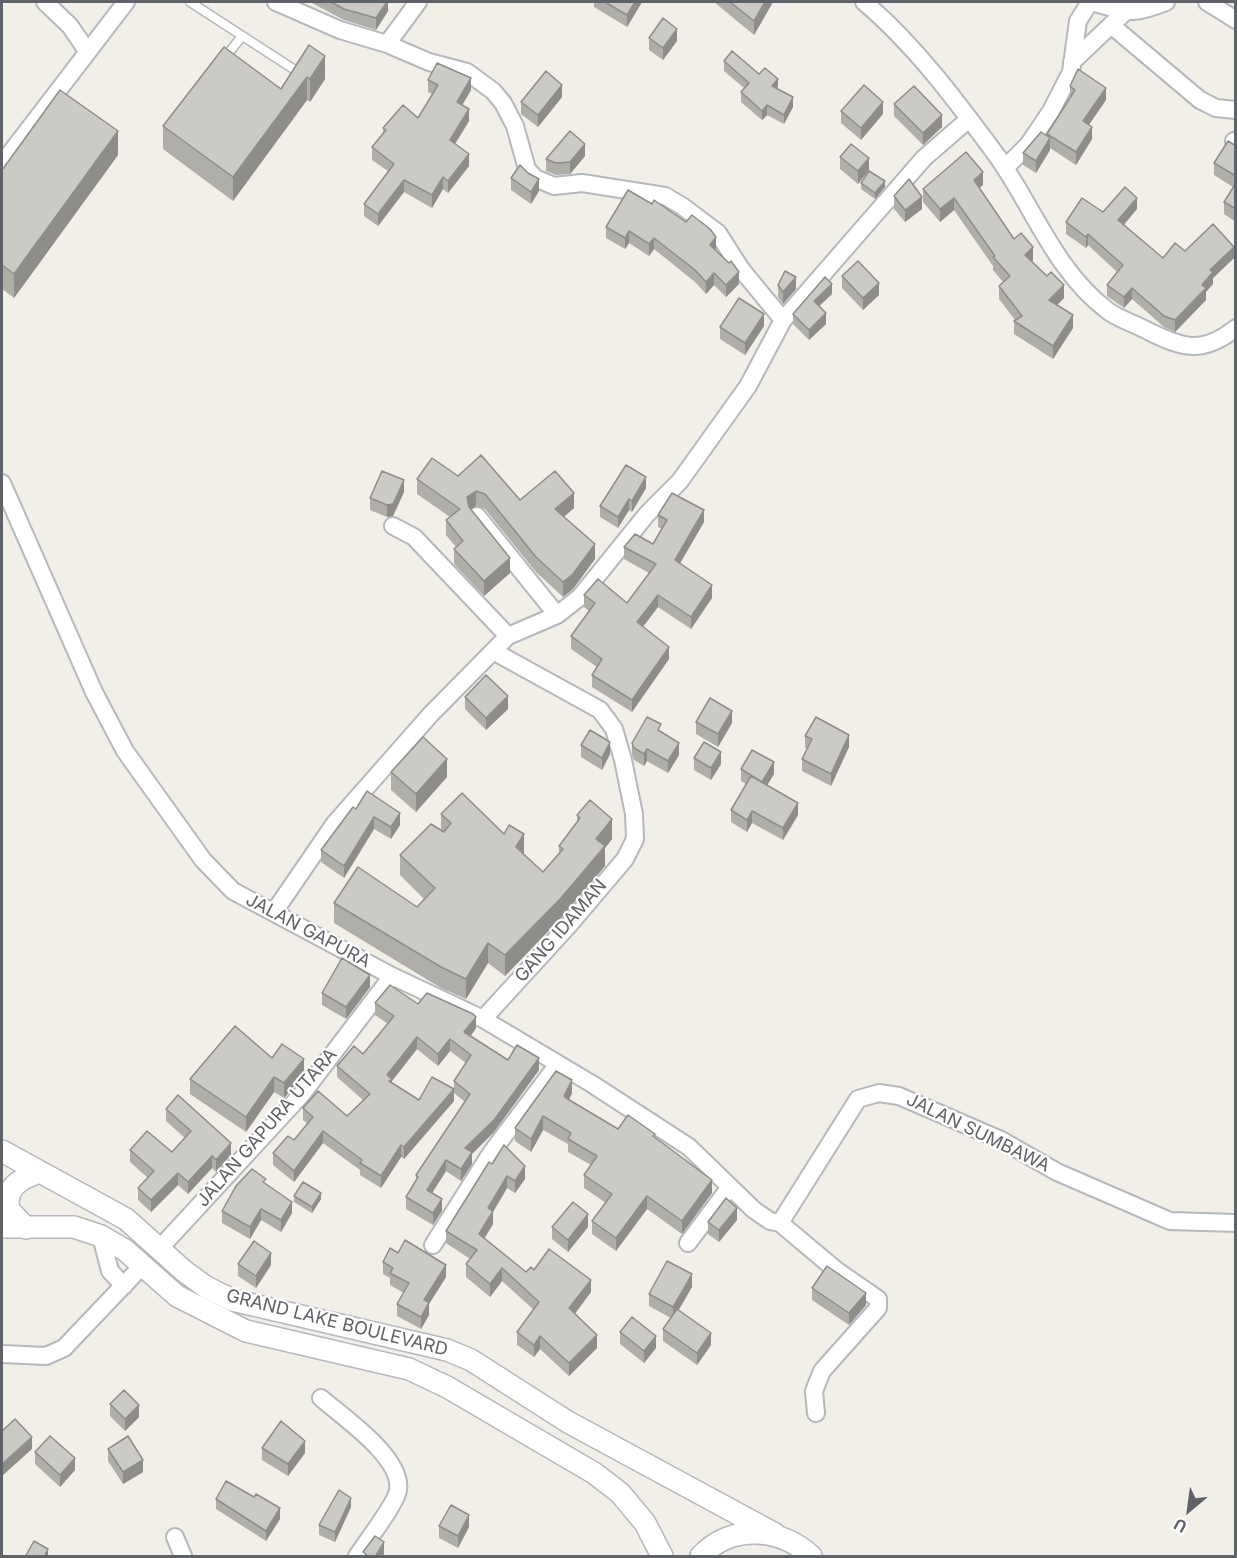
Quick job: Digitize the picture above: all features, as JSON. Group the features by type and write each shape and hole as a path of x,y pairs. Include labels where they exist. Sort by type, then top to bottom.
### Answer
{"street":[{"path":"45,2 70,26 87,51"},
{"path":"3,161 126,2"},
{"path":"276,2 340,30 387,44 429,62 468,72 503,103 515,126 527,169 535,178 554,186 582,183 665,196 682,206 718,233 741,270 783,320"},
{"path":"864,2 894,27 969,119 1005,168 1047,242 1082,288 1109,312 1167,341 1198,347 1212,344 1236,328"},
{"path":"1005,168 1028,145 1051,111 1071,72 1078,21 1090,2 1124,13 1141,12 1166,2"},
{"path":"1207,2 1236,20"},
{"path":"387,44 409,5"},
{"path":"1072,62 1124,13"},
{"path":"1111,25 1200,100 1216,108 1236,110"},
{"path":"274,912 335,823 377,772 507,636 557,615 580,597 647,514 680,482 748,386 783,320 924,158 969,119"},
{"name":"JALAN GAPURA","path":"2,483 94,692 125,751 203,860 233,891 392,976 483,1019 558,1064 689,1147 754,1210 770,1221 780,1223 836,1270 878,1299 878,1308 822,1371 814,1391 816,1413"},
{"path":"477,516 557,615"},
{"path":"393,526 414,537 507,636"},
{"name":"GANG IDAMAN","path":"483,1019 626,859 635,839 634,814 623,760 614,729 600,710 493,651"},
{"name":"JALAN GAPURA UTARA","path":"160,1248 302,1094 392,976"},
{"path":"434,1245 491,1153 558,1064"},
{"name":"JALAN SUMBAWA","path":"780,1223 858,1099 879,1093 899,1096 1001,1140 1058,1172 1170,1221 1236,1223"},
{"name":"GRAND LAKE BOULEVARD","path":"2,1151 126,1220 206,1287 232,1300 447,1350 471,1360 568,1422 799,1545 811,1557"},
{"path":"26,1228 9,1210 9,1194 15,1183 25,1176 40,1172"},
{"path":"688,1243 730,1187"},
{"name":"GRAND LAKE BOULEVARD","path":"2,1227 74,1227 101,1236 125,1250 177,1296 246,1331 410,1369 447,1387 594,1473 620,1493 645,1523 662,1557"},
{"path":"101,1236 110,1271 124,1286"},
{"path":"2,1354 45,1356 64,1348 142,1266"},
{"path":"321,1398 380,1449 398,1474 398,1492 357,1557"},
{"path":"701,1557 724,1539 749,1532 775,1534"},
{"path":"175,1537 183,1557"}],"lane":[{"path":"190,2 298,72"},
{"path":"216,71 242,36"}],"building":[{"path":"331,2 387,2 376,18 344,9"},
{"path":"605,2 635,2 627,15"},
{"path":"730,2 765,2 754,21"},
{"path":"663,18 677,29 663,48 649,38"},
{"path":"309,45 325,56 310,79 307,77 233,177 163,126 224,47 281,89"},
{"path":"732,51 759,74 765,68 778,79 772,86 793,97 784,115 767,105 762,111 741,92 749,83 724,61"},
{"path":"437,63 471,78 457,102 469,109 450,140 469,154 448,181 443,177 432,195 404,180 378,214 364,204 394,164 372,147 386,130 383,128 403,105 418,118 438,85 428,80"},
{"path":"1078,69 1106,88 1083,121 1092,127 1076,152 1047,134 1075,90 1070,86"},
{"path":"546,71 562,85 538,115 521,102"},
{"path":"864,85 883,102 861,128 841,111"},
{"path":"914,86 942,115 923,133 894,104"},
{"path":"60,90 118,131 14,274 2,265 2,170"},
{"path":"570,131 585,144 570,162 556,163 546,159"},
{"path":"1041,132 1050,138 1036,161 1023,153"},
{"path":"1228,141 1236,146 1236,176 1214,163"},
{"path":"851,144 869,158 858,171 840,157"},
{"path":"966,152 983,172 974,180 1014,239 1021,233 1033,247 1025,255 1047,276 1051,272 1064,285 1049,300 1073,315 1053,346 1014,321 1022,316 999,286 1010,276 993,257 995,256 954,198 940,209 923,189"},
{"path":"520,165 539,179 531,192 511,178"},
{"path":"869,171 885,181 875,193 861,183"},
{"path":"909,179 922,197 905,210 894,196"},
{"path":"1236,183 1236,209 1224,202"},
{"path":"1125,187 1137,198 1118,220 1163,258 1175,243 1185,251 1213,224 1234,247 1210,270 1213,272 1202,285 1206,288 1175,320 1164,316 1132,288 1124,297 1107,285 1123,265 1088,234 1086,237 1066,222 1082,198 1103,212"},
{"path":"628,190 652,204 654,200 686,222 692,215 710,229 716,237 710,245 729,263 731,261 739,272 726,285 714,273 706,282 695,270 654,238 649,244 629,231 625,238 606,227"},
{"path":"858,261 879,283 863,298 842,276"},
{"path":"785,271 796,277 783,292 778,285"},
{"path":"825,277 832,284 814,301 826,313 809,330 793,314"},
{"path":"739,298 764,314 745,343 720,327"},
{"path":"481,455 520,500 555,471 574,493 555,509 595,544 573,574 563,582 536,557 485,494 476,491 467,497 469,507 510,558 484,581 454,549 463,541 446,520 460,509 417,479 432,458 458,476"},
{"path":"626,465 646,477 632,501 629,499 618,517 600,506"},
{"path":"382,471 404,480 393,504 387,505 370,498"},
{"path":"672,493 704,510 675,560 712,585 691,617 658,595 637,622 669,647 632,700 592,675 602,659 571,636 595,603 584,595 598,579 627,603 656,564 624,547 635,534 653,544 667,520 658,515"},
{"path":"486,675 508,696 486,718 465,697"},
{"path":"710,698 732,711 718,734 696,722"},
{"path":"647,717 661,724 658,730 679,743 668,761 647,749 644,754 634,748 632,743"},
{"path":"816,717 849,735 831,774 802,759 812,739 805,736"},
{"path":"590,730 610,742 602,758 581,745"},
{"path":"423,737 447,759 416,794 391,772"},
{"path":"704,742 721,752 711,768 694,758"},
{"path":"752,750 774,762 762,782 741,769"},
{"path":"751,776 798,803 783,828 752,811 747,820 731,810"},
{"path":"367,791 400,813 391,827 374,817 344,866 321,850 353,807 356,809"},
{"path":"462,793 504,834 509,825 524,834 516,847 543,872 563,849 559,846 580,818 577,815 590,800 612,819 596,839 605,846 561,898 505,955 488,943 466,979 441,967 334,903 358,867 417,907 435,888 400,855 431,824 444,832 451,823 441,814"},
{"path":"342,958 370,975 346,1007 322,993"},
{"path":"390,985 418,1004 427,993 473,1014 476,1017 464,1032 508,1060 517,1045 539,1058 494,1120 465,1148 472,1152 461,1169 446,1160 427,1190 442,1199 433,1213 406,1197 418,1177 416,1175 470,1094 454,1081 471,1055 450,1039 438,1054 417,1037 387,1075 392,1079 389,1081 419,1100 432,1077 454,1089 404,1147 401,1145 381,1176 360,1163 362,1160 323,1131 294,1171 273,1153 288,1136 294,1140 313,1117 303,1108 318,1091 347,1116 370,1094 337,1066 354,1046 363,1054 394,1016 375,1003"},
{"path":"235,1026 272,1058 282,1044 304,1059 284,1083 274,1077 246,1117 190,1079"},
{"path":"556,1071 572,1080 564,1096 566,1098 618,1129 628,1115 712,1180 682,1221 647,1196 616,1238 592,1221 612,1194 584,1175 597,1156 568,1139 571,1133 543,1116 531,1139 515,1128"},
{"path":"178,1095 231,1143 216,1160 212,1156 188,1182 178,1173 151,1200 138,1188 154,1171 130,1150 147,1131 172,1152 191,1131 166,1109"},
{"path":"504,1145 525,1166 515,1181 507,1176 488,1208 493,1211 479,1234 526,1272 531,1267 534,1270 549,1249 591,1280 569,1308 597,1335 569,1363 540,1336 534,1345 517,1332 539,1302 502,1268 490,1284 466,1264 477,1250 446,1231 489,1162 492,1164"},
{"path":"252,1169 266,1179 263,1182 292,1202 281,1220 261,1209 250,1227 222,1211 236,1186"},
{"path":"303,1182 321,1193 312,1207 294,1196"},
{"path":"726,1198 737,1208 719,1230 708,1222"},
{"path":"573,1202 588,1214 568,1240 552,1227"},
{"path":"405,1240 446,1265 424,1300 429,1302 421,1317 397,1304 409,1283 390,1273 393,1268 383,1262 390,1248 398,1253"},
{"path":"254,1241 271,1253 256,1276 238,1264"},
{"path":"667,1261 692,1274 673,1307 649,1294"},
{"path":"827,1266 866,1293 849,1313 812,1288"},
{"path":"677,1309 711,1333 697,1353 663,1329"},
{"path":"632,1317 656,1336 644,1351 620,1332"},
{"path":"124,1390 139,1405 125,1419 110,1404"},
{"path":"15,1419 32,1437 2,1464 2,1431"},
{"path":"281,1421 305,1441 288,1464 262,1448"},
{"path":"50,1436 75,1458 60,1475 35,1452"},
{"path":"128,1436 143,1460 123,1472 108,1449"},
{"path":"226,1481 280,1508 266,1531 216,1499"},
{"path":"339,1490 351,1498 335,1532 319,1525"},
{"path":"451,1505 469,1515 458,1536 439,1526"},
{"path":"375,1536 384,1542 375,1557 369,1557 363,1552"},
{"path":"34,1541 48,1549 44,1557 25,1557"}]}
